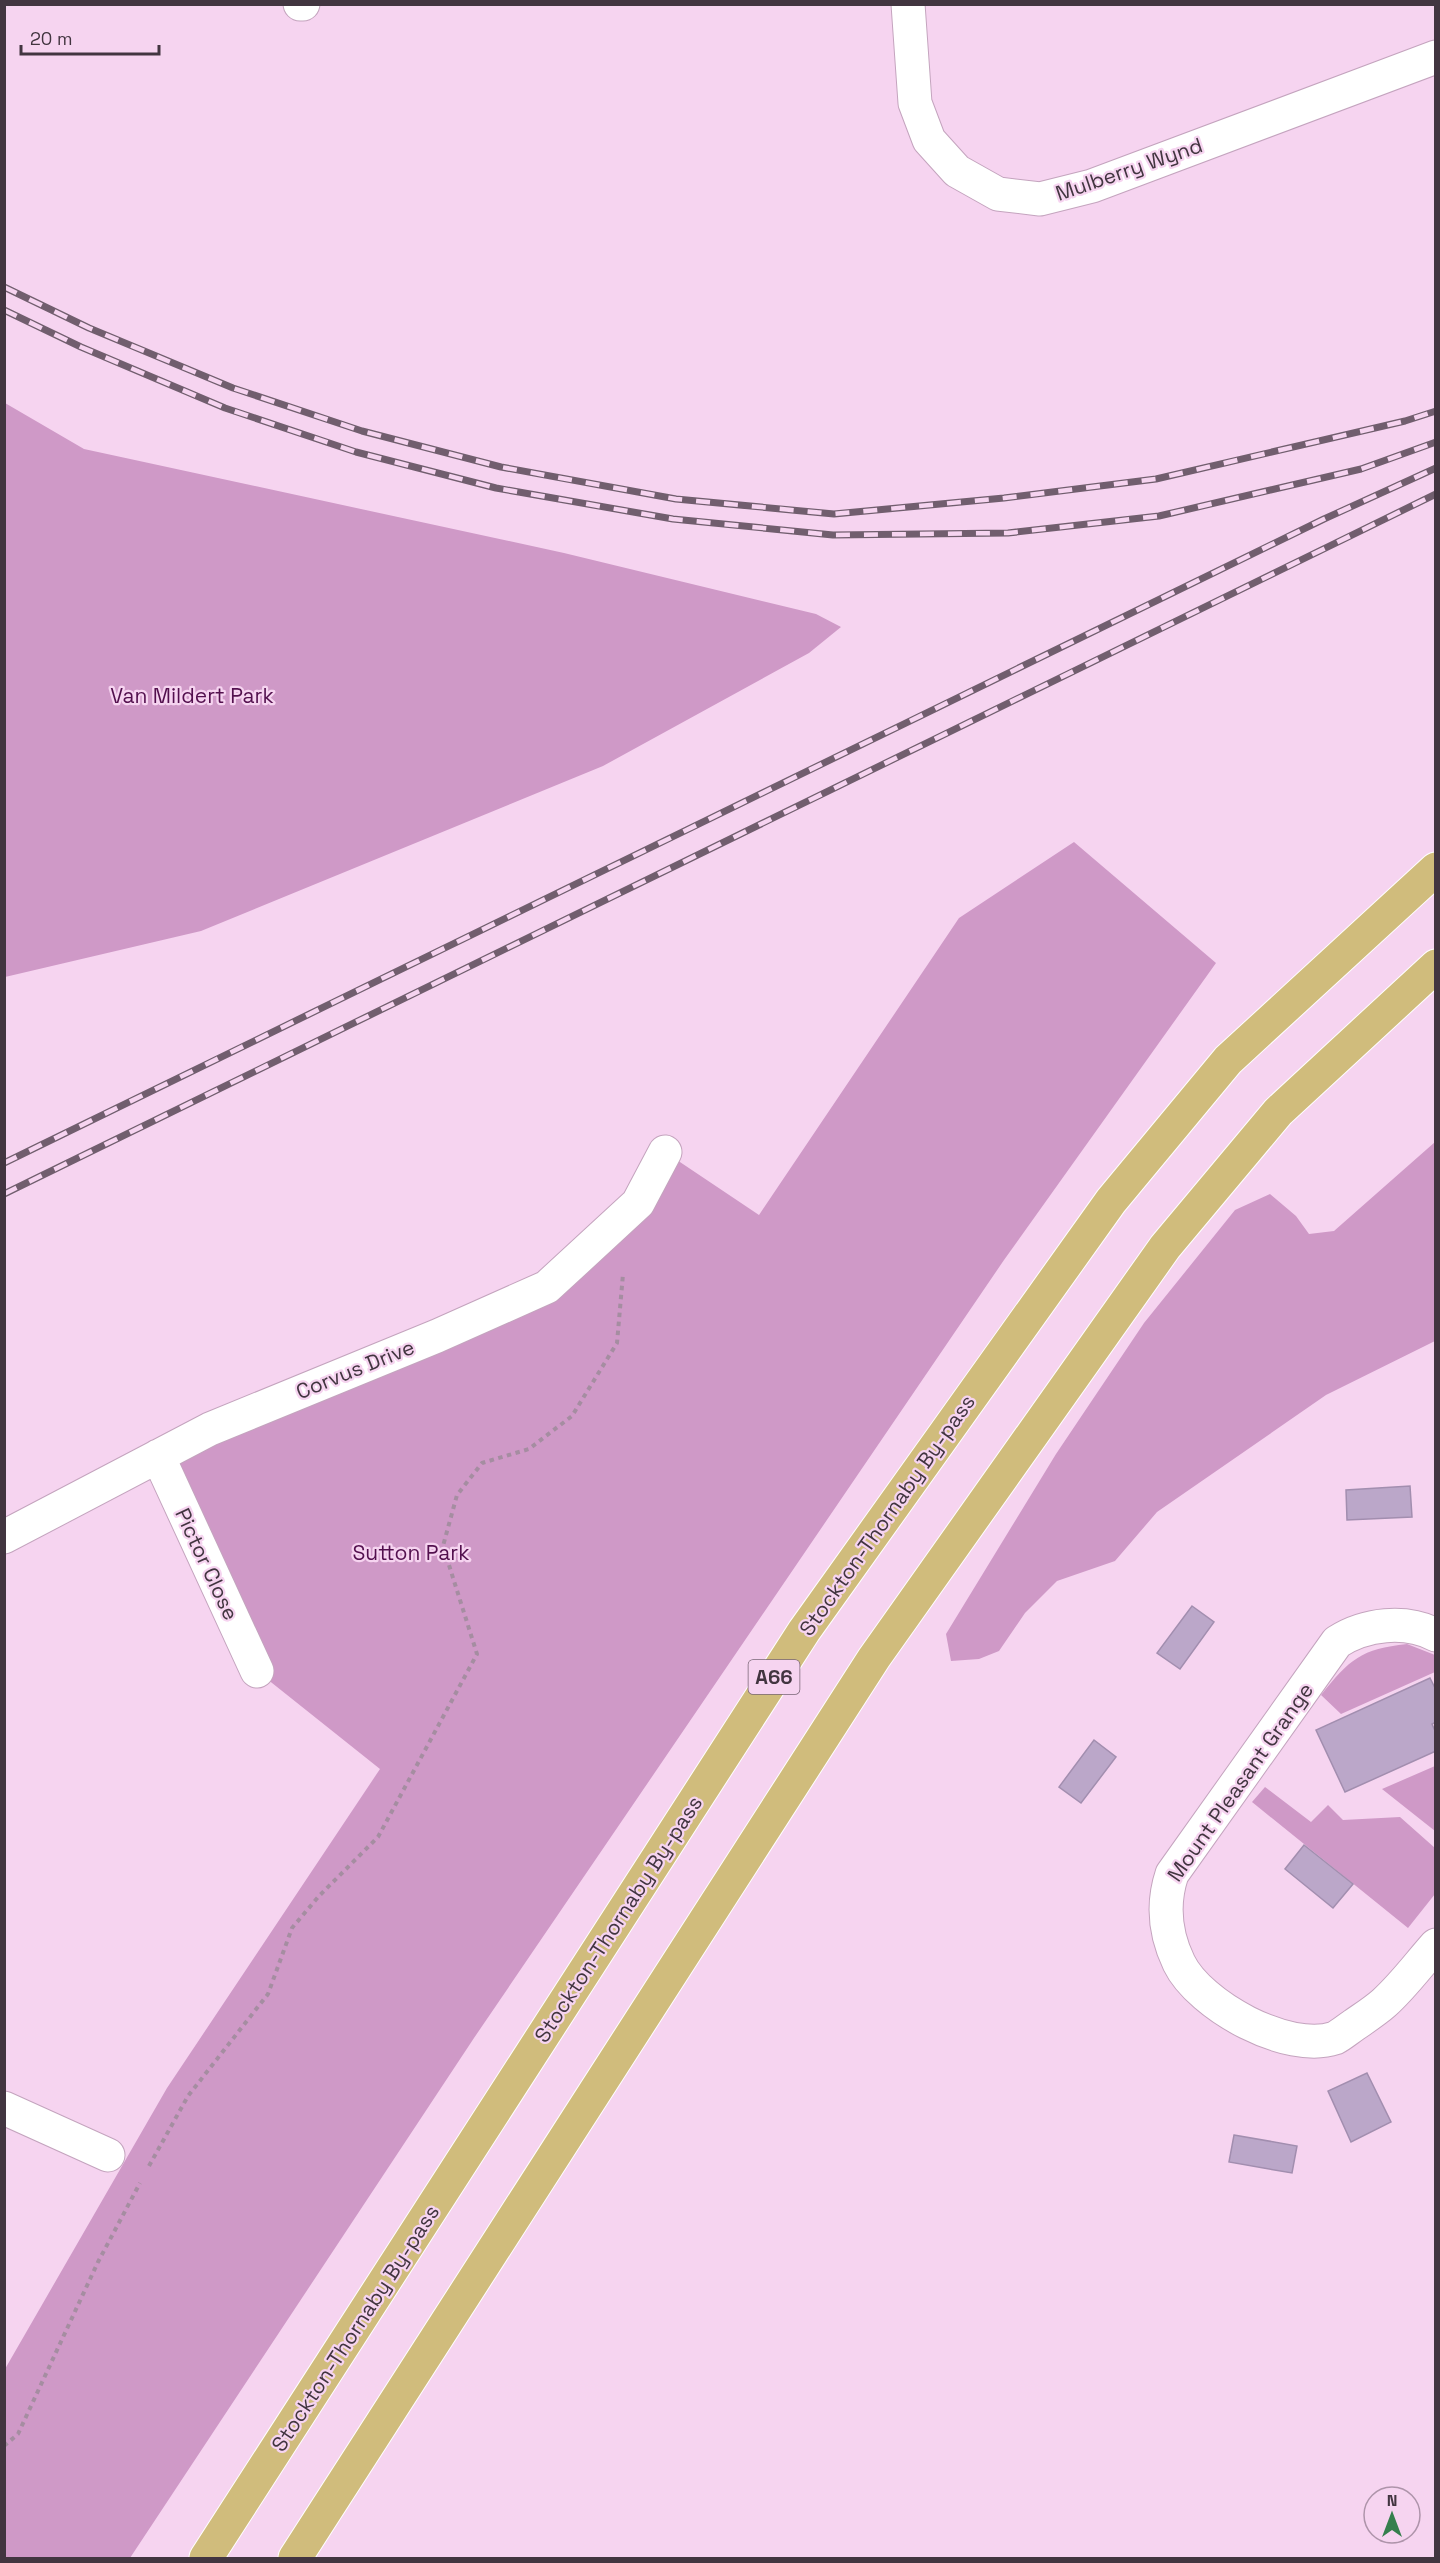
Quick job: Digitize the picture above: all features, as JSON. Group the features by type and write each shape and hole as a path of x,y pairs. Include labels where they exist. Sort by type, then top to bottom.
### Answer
{"highway":[{"name":"Stockton-Thornaby By-pass","path":"206,2559 804,1631 1111,1202 1228,1060 1436,869"},
{"path":"295,2559 874,1658 1165,1247 1278,1112 1436,966"}],"street":[{"name":"Mulberry Wynd","path":"908,4 915,103 929,140 957,171 998,194 1041,199 1092,186 1436,57"},
{"name":"Corvus Drive","path":"4,1537 210,1429 547,1287 638,1203 665,1152"},
{"name":"Pictor Close","path":"158,1456 257,1671"},
{"name":"Mount Pleasant Grange","path":"1436,1635 1426,1630 1400,1624 1350,1634 1337,1642 1172,1874 1166,1893 1165,1915 1179,1964 1205,1993 1251,2027 1279,2036 1312,2041 1336,2037 1384,2004 1436,1945"},
{"path":"4,2108 108,2155"}],"path":[{"path":"146,2172 188,2096 268,1994 292,1928 319,1896 378,1837 477,1654 442,1546 457,1495 482,1463 529,1449 572,1416 617,1343 624,1267 607,1232"},
{"path":"4,2446 18,2434 98,2262 141,2182"}],"green space":[{"name":"Van Mildert Park","path":"5,403 84,449 564,553 816,614 841,627 809,653 603,766 201,931 5,977"},
{"name":"Sutton Park","path":"1074,842 1216,963 1004,1260 474,2038 130,2558 5,2558 5,2369 167,2088 380,1769 257,1671 158,1456 547,1287 665,1152 759,1215 959,918"},
{"path":"1435,1142 1435,1341 1326,1395 1157,1512 1115,1561 1057,1581 1025,1613 999,1651 979,1659 951,1661 946,1634 1056,1454 1144,1323 1235,1210 1270,1194 1296,1216 1309,1234 1334,1231"},
{"path":"1407,1644 1435,1655 1435,1672 1341,1714 1321,1695 1349,1664 1358,1658 1378,1649"},
{"path":"1435,1766 1435,1831 1382,1789"},
{"path":"1265,1787 1311,1822 1328,1805 1343,1820 1400,1817 1435,1848 1435,1894 1408,1928 1252,1802"}],"building":[{"path":"1410,1486 1412,1517 1347,1520 1346,1490"},
{"path":"1192,1606 1214,1622 1180,1669 1157,1653"},
{"path":"1430,1678 1436,1690 1436,1722 1432,1724 1436,1733 1436,1751 1345,1792 1316,1730"},
{"path":"1094,1740 1116,1757 1081,1803 1059,1787"},
{"path":"1304,1845 1353,1884 1333,1908 1285,1869"},
{"path":"1367,2073 1391,2122 1351,2142 1328,2091"},
{"path":"1234,2135 1297,2146 1292,2173 1229,2162"}],"railway":[{"path":"4,287 89,328 233,388 362,431 501,467 676,499 834,514 1004,498 1156,479 1405,421 1436,411"},
{"path":"4,310 81,347 225,408 356,452 496,488 673,519 833,535 1008,533 1159,516 1361,469 1436,442"},
{"path":"4,1163 1324,519 1436,468"},
{"path":"4,1194 1436,494"}]}
